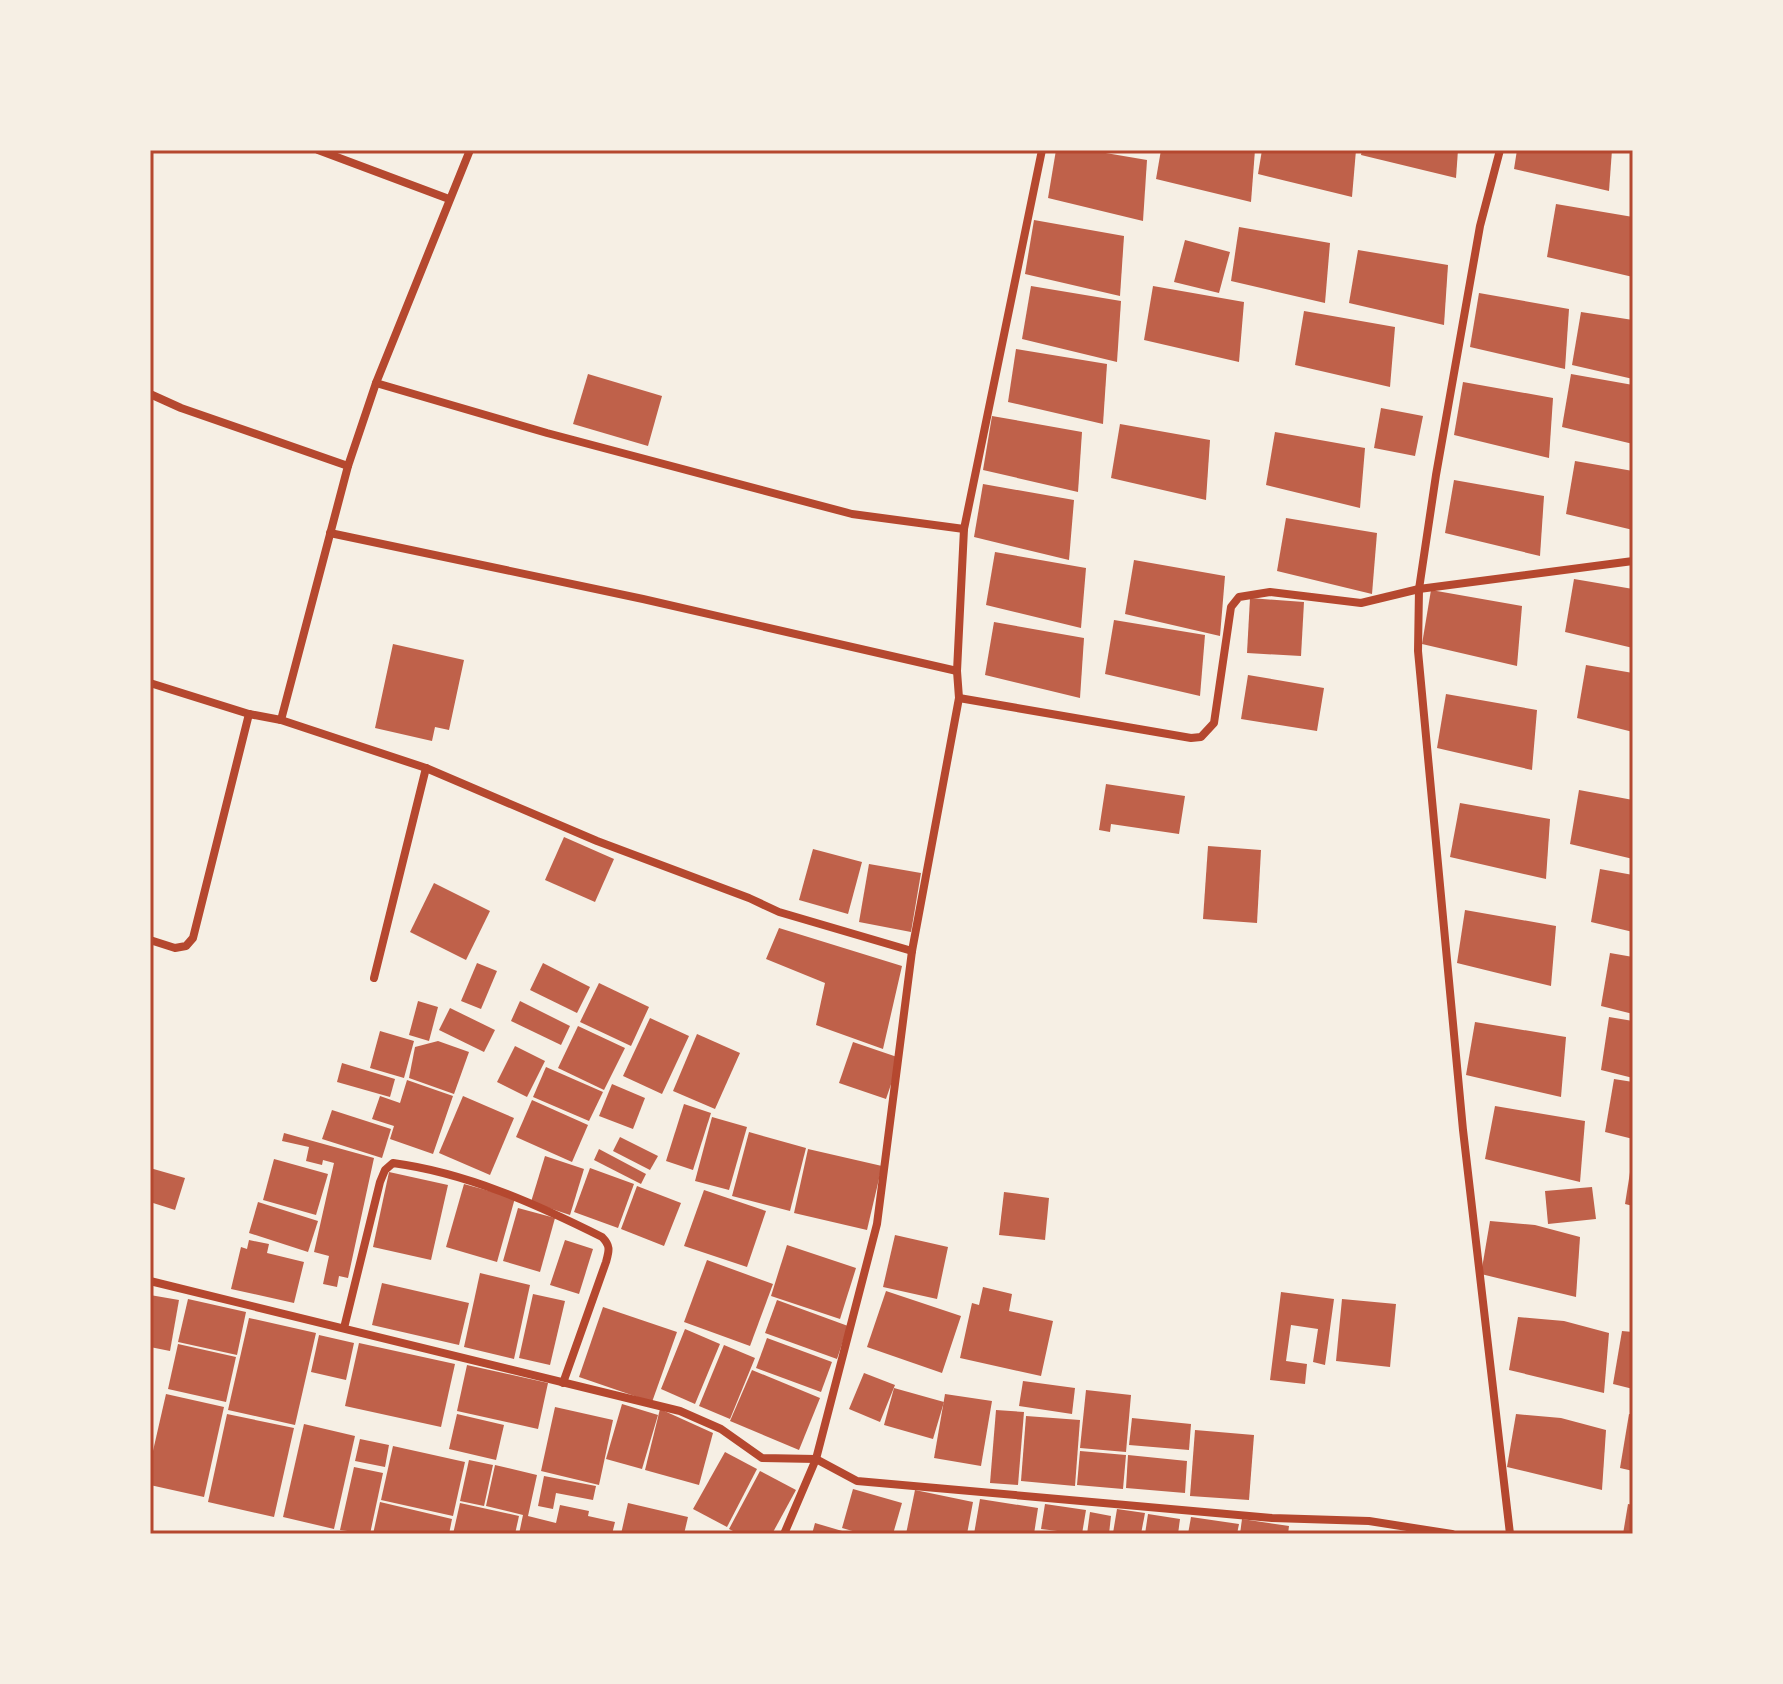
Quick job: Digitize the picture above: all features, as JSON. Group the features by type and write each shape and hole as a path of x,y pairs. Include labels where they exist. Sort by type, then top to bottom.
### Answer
{"street":[{"path":"318,150 449,199"},
{"path":"281,720 348,466 376,383 470,150"},
{"path":"784,1534 816,1459 877,1224 912,951 959,698 957,671 964,529 1042,150"},
{"path":"1500,150 1480,226 1419,589 1418,651 1460,1099 1510,1534"},
{"path":"376,383 547,433 852,514 964,529"},
{"path":"150,394 181,408 348,466"},
{"path":"330,533 643,599 957,671"},
{"path":"959,698 1191,738 1201,737 1214,723 1231,607 1239,597 1270,592 1361,603 1419,589 1633,561"},
{"path":"150,683 249,714 281,720 426,768 597,841 779,912 912,951"},
{"path":"150,940 175,948 186,946 193,938 249,714"},
{"path":"374,978 426,768"},
{"path":"344,1328 380,1182 385,1170 393,1163 411,1166 498,1189 556,1214 608,1243 610,1248 606,1262 563,1383"},
{"path":"150,1281 680,1411 721,1429 762,1458 816,1459 857,1481 1272,1518 1369,1521 1452,1534"}],"building":[{"path":"1056,150 1088,150 1147,160 1143,221 1048,198"},
{"path":"1161,150 1255,150 1251,202 1156,179"},
{"path":"1262,150 1356,150 1352,197 1258,174"},
{"path":"1362,150 1458,150 1456,178 1361,155"},
{"path":"1517,150 1612,150 1609,191 1514,169"},
{"path":"1556,204 1633,217 1633,277 1547,257"},
{"path":"1034,220 1124,236 1120,296 1025,274"},
{"path":"1239,227 1330,243 1325,303 1231,281"},
{"path":"1185,240 1230,252 1219,293 1174,282"},
{"path":"1358,250 1448,265 1444,325 1349,303"},
{"path":"1031,286 1121,301 1117,362 1022,339"},
{"path":"1153,286 1244,302 1239,362 1144,340"},
{"path":"1479,293 1569,309 1565,369 1470,347"},
{"path":"1304,311 1395,327 1390,387 1295,365"},
{"path":"1581,312 1633,320 1633,379 1572,365"},
{"path":"1016,349 1107,364 1103,424 1008,402"},
{"path":"588,374 662,396 648,446 573,424"},
{"path":"1571,374 1633,385 1633,444 1562,427"},
{"path":"1463,382 1553,398 1549,458 1454,435"},
{"path":"1381,408 1423,416 1415,456 1374,448"},
{"path":"992,416 1082,432 1078,492 983,470"},
{"path":"1120,424 1210,440 1206,500 1111,478"},
{"path":"1275,432 1365,448 1360,508 1266,485"},
{"path":"1575,461 1633,471 1633,530 1566,514"},
{"path":"1454,480 1544,496 1540,556 1445,533"},
{"path":"983,484 1074,500 1069,560 974,537"},
{"path":"1286,518 1377,533 1372,594 1277,571"},
{"path":"995,552 1086,568 1081,628 986,605"},
{"path":"1134,560 1225,576 1220,636 1125,614"},
{"path":"1574,579 1633,589 1633,648 1565,632"},
{"path":"1431,590 1522,606 1517,666 1422,644"},
{"path":"1250,598 1304,602 1301,656 1247,653"},
{"path":"1114,620 1205,635 1200,696 1105,674"},
{"path":"994,622 1084,638 1080,698 985,675"},
{"path":"393,644 464,660 449,730 435,727 432,741 375,728"},
{"path":"1586,665 1633,673 1633,732 1577,718"},
{"path":"1248,675 1324,688 1317,731 1241,719"},
{"path":"1446,694 1537,710 1532,770 1437,748"},
{"path":"1106,784 1185,796 1179,834 1111,824 1110,832 1099,830"},
{"path":"1579,790 1633,800 1633,859 1570,844"},
{"path":"1460,803 1550,819 1546,879 1450,857"},
{"path":"564,837 614,859 595,902 545,880"},
{"path":"1208,846 1261,850 1257,923 1203,919"},
{"path":"813,849 862,862 848,914 799,900"},
{"path":"869,864 921,873 911,932 859,922"},
{"path":"1600,869 1633,875 1633,932 1591,922"},
{"path":"434,883 490,911 466,960 410,932"},
{"path":"1465,910 1556,926 1551,986 1457,963"},
{"path":"779,928 902,966 883,1049 816,1025 825,983 766,959"},
{"path":"1610,953 1633,957 1633,1014 1601,1006"},
{"path":"477,963 497,971 481,1009 461,1001"},
{"path":"543,963 590,987 577,1013 530,990"},
{"path":"599,983 649,1007 631,1046 580,1022"},
{"path":"418,1001 438,1007 429,1041 409,1035"},
{"path":"520,1001 570,1026 561,1045 511,1021"},
{"path":"450,1008 495,1030 484,1052 439,1030"},
{"path":"1609,1017 1633,1021 1633,1078 1601,1070"},
{"path":"650,1018 689,1036 662,1094 623,1076"},
{"path":"1475,1022 1566,1037 1561,1097 1466,1075"},
{"path":"578,1026 625,1048 604,1090 558,1068"},
{"path":"380,1031 414,1041 404,1078 370,1068"},
{"path":"697,1034 740,1053 715,1109 673,1091"},
{"path":"438,1041 469,1052 454,1094 409,1078 415,1047"},
{"path":"853,1042 900,1058 886,1099 839,1083"},
{"path":"515,1046 545,1061 527,1097 497,1082"},
{"path":"342,1063 395,1079 390,1097 337,1082"},
{"path":"546,1067 603,1092 589,1121 533,1097"},
{"path":"1614,1079 1633,1082 1633,1139 1605,1132"},
{"path":"407,1080 453,1096 433,1154 390,1139 394,1126 372,1119 380,1096 400,1103"},
{"path":"612,1084 645,1098 633,1129 599,1116"},
{"path":"463,1096 514,1118 490,1175 439,1153"},
{"path":"532,1100 588,1125 572,1162 516,1137"},
{"path":"684,1104 711,1113 693,1170 666,1161"},
{"path":"1495,1106 1585,1121 1580,1182 1485,1159"},
{"path":"332,1110 391,1129 382,1158 322,1139"},
{"path":"712,1117 747,1127 729,1190 695,1181"},
{"path":"749,1132 806,1148 790,1211 732,1196"},
{"path":"284,1133 374,1158 348,1278 339,1276 337,1287 323,1284 329,1256 314,1252 334,1163 323,1160 322,1165 306,1161 309,1147 282,1141"},
{"path":"620,1137 658,1156 650,1170 613,1151"},
{"path":"599,1149 646,1174 641,1184 594,1160"},
{"path":"808,1149 882,1166 867,1230 794,1213"},
{"path":"545,1156 584,1169 570,1215 531,1202"},
{"path":"274,1159 328,1174 316,1215 263,1200"},
{"path":"1633,1167 1633,1206 1625,1204"},
{"path":"150,1168 185,1178 175,1210 150,1202"},
{"path":"590,1168 634,1184 618,1228 574,1212"},
{"path":"389,1172 448,1185 431,1260 373,1247"},
{"path":"464,1184 515,1198 497,1262 446,1247"},
{"path":"637,1186 681,1203 664,1246 621,1229"},
{"path":"1592,1187 1596,1219 1548,1224 1545,1191"},
{"path":"704,1190 766,1211 747,1267 684,1246"},
{"path":"1004,1192 1049,1198 1045,1240 999,1235"},
{"path":"258,1202 318,1221 308,1252 249,1233"},
{"path":"518,1208 555,1218 540,1272 503,1261"},
{"path":"1490,1221 1535,1225 1580,1237 1576,1297 1481,1274"},
{"path":"895,1235 948,1247 937,1299 883,1287"},
{"path":"249,1240 269,1244 267,1253 304,1262 294,1303 231,1289 241,1247 247,1249"},
{"path":"565,1240 593,1249 579,1294 550,1285"},
{"path":"787,1245 856,1268 840,1319 771,1296"},
{"path":"707,1260 773,1284 750,1346 684,1322"},
{"path":"480,1273 530,1285 514,1359 464,1347"},
{"path":"382,1283 469,1303 459,1345 372,1325"},
{"path":"983,1287 1012,1294 1009,1311 1053,1321 1041,1376 960,1358 972,1303 979,1305"},
{"path":"886,1291 961,1316 942,1373 867,1347"},
{"path":"1281,1292 1334,1299 1325,1365 1313,1362 1318,1329 1291,1325 1286,1361 1307,1364 1305,1384 1270,1380"},
{"path":"533,1294 565,1301 550,1365 519,1358"},
{"path":"150,1295 179,1300 170,1351 150,1347"},
{"path":"188,1299 246,1312 237,1355 178,1342"},
{"path":"1342,1299 1396,1304 1390,1367 1336,1361"},
{"path":"777,1300 848,1326 837,1359 765,1333"},
{"path":"603,1307 677,1332 652,1402 579,1377"},
{"path":"1518,1317 1564,1321 1609,1333 1604,1393 1509,1370"},
{"path":"249,1318 316,1333 295,1425 228,1410"},
{"path":"685,1329 720,1344 695,1404 661,1389"},
{"path":"1622,1331 1633,1332 1633,1389 1613,1384"},
{"path":"319,1335 354,1343 346,1380 311,1372"},
{"path":"767,1338 832,1362 821,1392 756,1368"},
{"path":"359,1343 455,1364 441,1427 345,1406"},
{"path":"178,1344 236,1357 226,1402 168,1389"},
{"path":"724,1345 755,1358 730,1419 699,1406"},
{"path":"467,1365 548,1383 538,1429 457,1411"},
{"path":"752,1370 820,1398 799,1450 730,1421"},
{"path":"864,1373 895,1385 880,1422 849,1409"},
{"path":"1023,1381 1075,1388 1072,1414 1019,1406"},
{"path":"894,1388 944,1402 933,1439 884,1425"},
{"path":"1086,1390 1131,1395 1126,1452 1080,1448"},
{"path":"166,1394 224,1407 204,1497 150,1485 150,1464"},
{"path":"945,1394 992,1401 981,1466 934,1458"},
{"path":"622,1404 658,1415 642,1469 606,1459"},
{"path":"555,1407 613,1420 599,1485 541,1471"},
{"path":"660,1409 713,1433 699,1485 645,1470"},
{"path":"996,1410 1024,1412 1018,1485 990,1483"},
{"path":"227,1414 294,1428 274,1517 208,1502"},
{"path":"457,1414 504,1425 496,1460 449,1449"},
{"path":"1516,1414 1561,1418 1606,1430 1602,1490 1507,1467"},
{"path":"1629,1414 1633,1415 1633,1471 1620,1468"},
{"path":"1026,1416 1080,1420 1075,1486 1021,1481"},
{"path":"1132,1418 1191,1424 1189,1450 1129,1445"},
{"path":"304,1424 355,1436 334,1529 283,1517"},
{"path":"1195,1430 1254,1435 1249,1500 1190,1496"},
{"path":"360,1439 389,1445 385,1467 355,1461"},
{"path":"393,1446 465,1462 453,1516 381,1500"},
{"path":"1080,1451 1126,1455 1123,1489 1077,1485"},
{"path":"725,1452 757,1469 727,1527 693,1509"},
{"path":"1128,1455 1187,1461 1185,1493 1126,1488"},
{"path":"469,1460 493,1465 484,1506 460,1501"},
{"path":"495,1465 537,1475 528,1516 556,1523 560,1505 589,1511 588,1516 615,1522 612,1534 519,1534 523,1515 486,1506"},
{"path":"354,1467 383,1473 370,1534 340,1530"},
{"path":"760,1471 796,1490 772,1534 739,1534 729,1529"},
{"path":"544,1476 596,1486 593,1500 556,1493 553,1509 538,1506"},
{"path":"853,1489 902,1503 893,1534 863,1534 842,1528"},
{"path":"915,1490 973,1502 967,1534 906,1534"},
{"path":"980,1499 1038,1508 1034,1534 974,1534"},
{"path":"380,1502 452,1519 449,1534 373,1534"},
{"path":"460,1503 519,1516 515,1534 453,1534"},
{"path":"628,1503 688,1517 684,1534 621,1534"},
{"path":"1045,1504 1086,1510 1082,1534 1041,1529"},
{"path":"1628,1504 1633,1505 1633,1534 1623,1534"},
{"path":"1117,1509 1145,1513 1141,1534 1113,1533"},
{"path":"1090,1512 1111,1516 1109,1534 1087,1534"},
{"path":"1148,1514 1180,1519 1178,1534 1145,1534"},
{"path":"1191,1517 1239,1524 1237,1534 1188,1534"},
{"path":"1242,1519 1289,1526 1288,1534 1240,1534"},
{"path":"815,1523 849,1533 849,1534 812,1534"}]}
